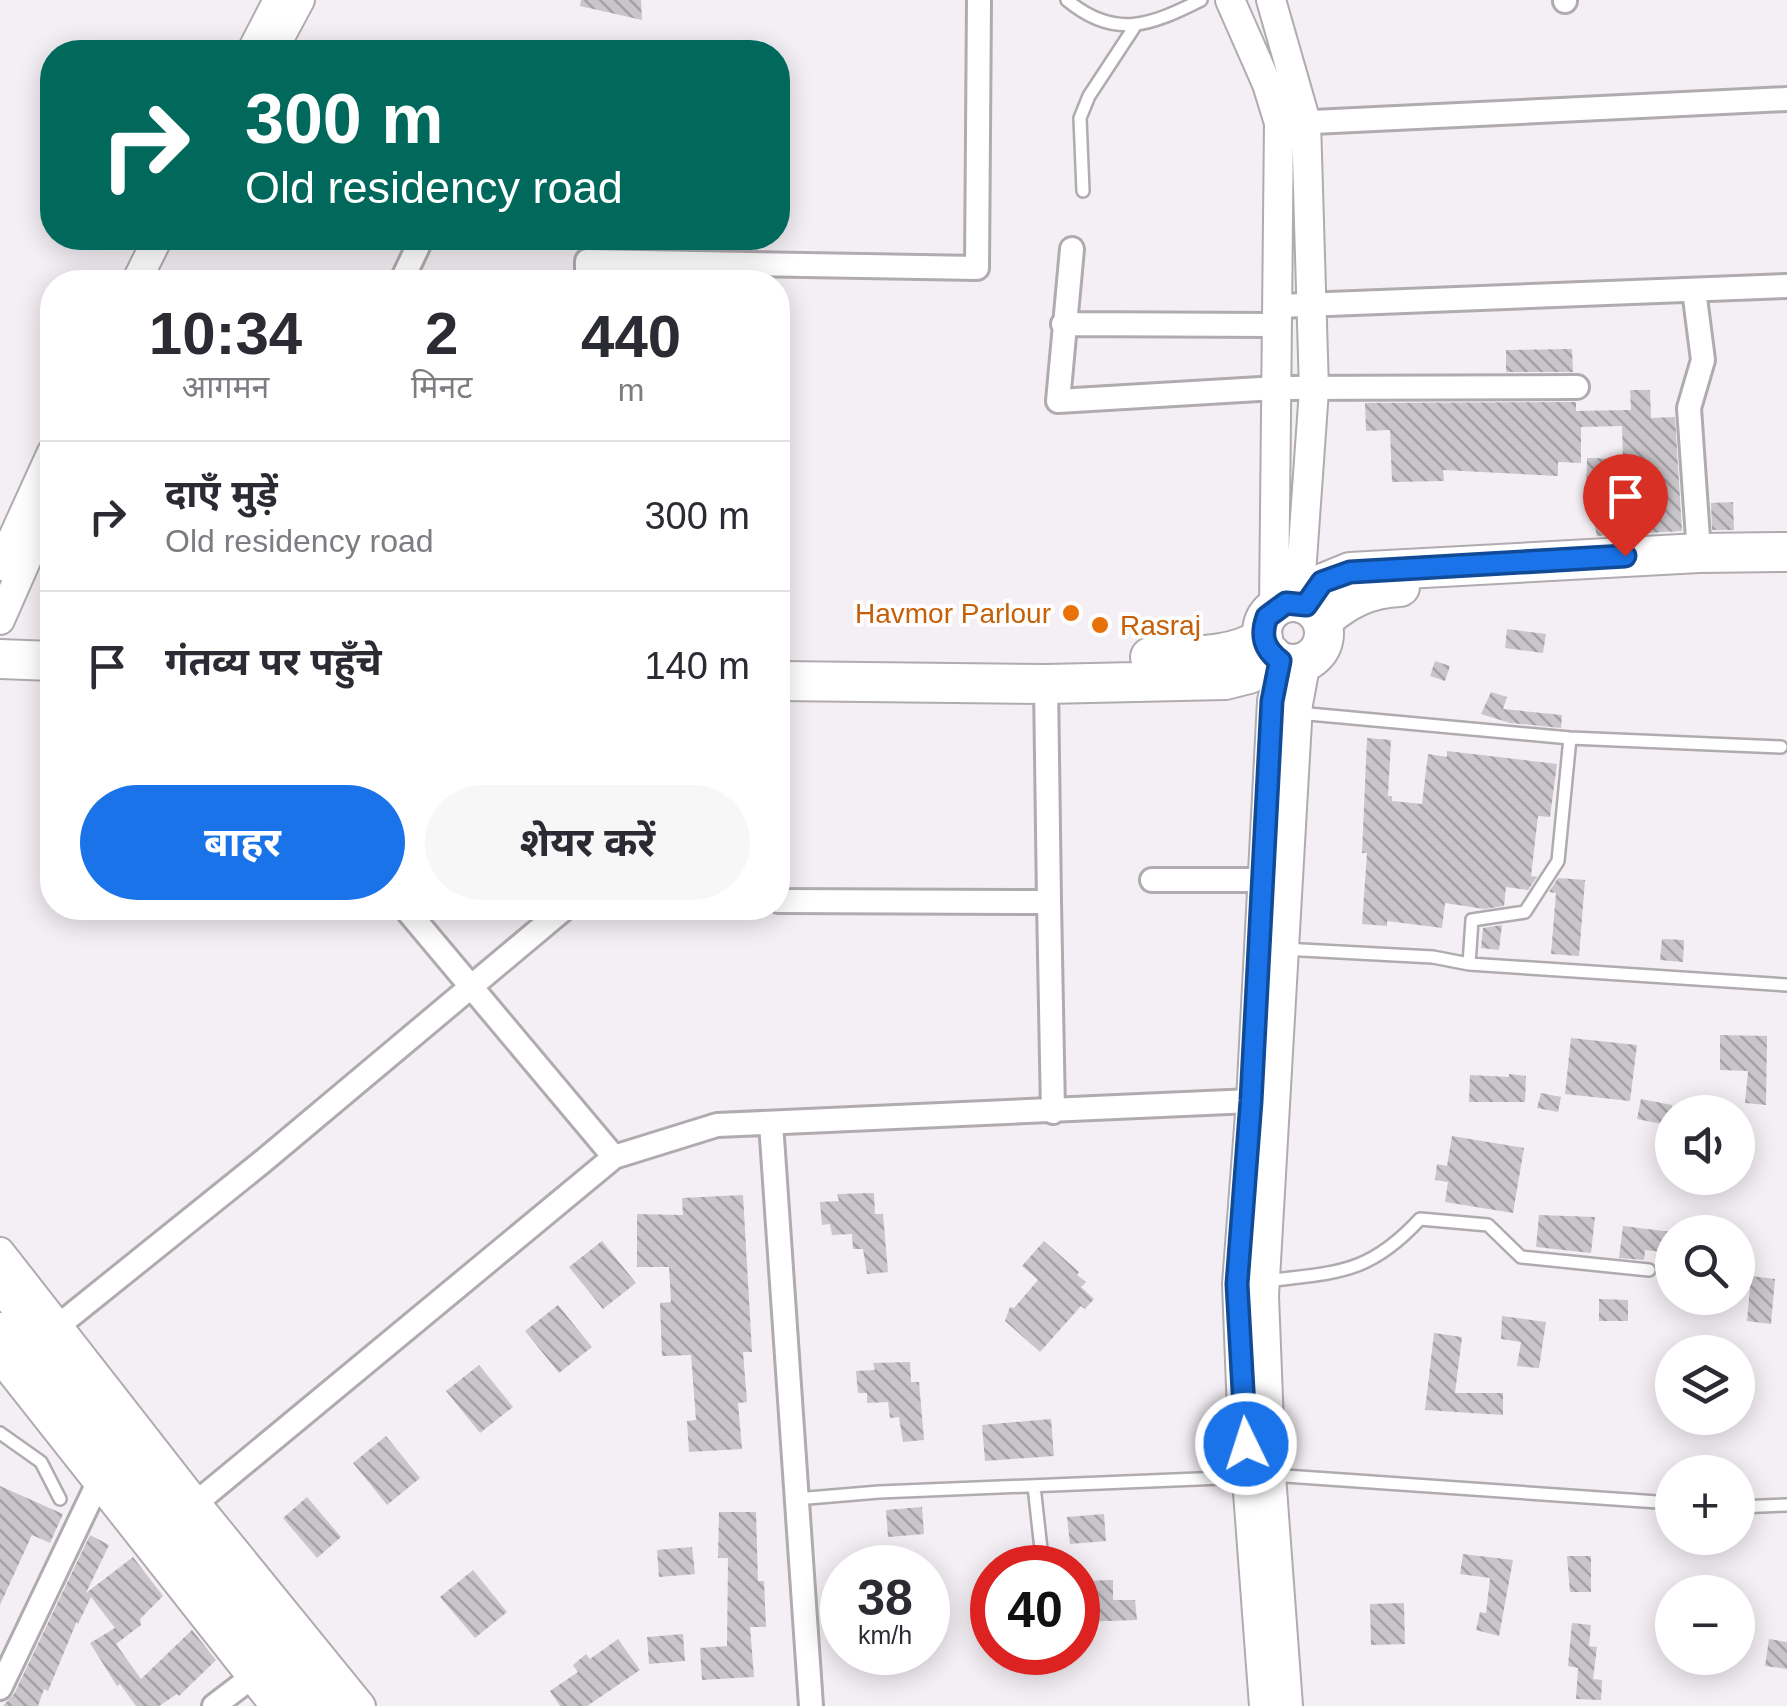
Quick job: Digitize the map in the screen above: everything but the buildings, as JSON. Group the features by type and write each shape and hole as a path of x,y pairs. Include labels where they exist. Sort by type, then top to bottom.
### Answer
{"highway":[{"path":"790,682 1046,684 1225,680 1249,674 1290,631 1322,582 1350,572 1699,553 1787,552"},
{"path":"790,658 1048,662 1228,654 1290,631 1353,598 1393,587 1745,572 1787,574"},
{"path":"0,660 40,661"},
{"path":"0,684 40,682"}],"main road":[{"path":"3,1270 332,1706"},
{"path":"0,1328 302,1706"}],"street":[{"path":"257,40 278,0"},
{"path":"278,40 300,0"},
{"path":"790,271 977,268 979,0"},
{"path":"1230,0 1267,84 1292,122 1278,316 1277,388 1298,714 1251,1101 1251,1282"},
{"path":"1271,0 1292,122 1312,304 1314,390 1290,631 1272,701 1262,880 1272,948 1242,1412 1260,1476 1288,1706"},
{"path":"1292,122 1787,98"},
{"path":"1072,249 1058,401 1277,388 1577,387"},
{"path":"587,270 587,261 658,270"},
{"path":"1063,324 1278,316 1312,304 1787,286"},
{"path":"1694,290 1703,360 1690,408 1699,553"},
{"path":"0,566 40,478"},
{"path":"0,620 40,529"},
{"path":"1046,684 1054,1112"},
{"path":"1152,880 1262,880"},
{"path":"790,901 1049,902"},
{"path":"414,920 614,1157"},
{"path":"58,1326 551,920"},
{"path":"196,1503 614,1157 717,1125 1251,1101"},
{"path":"771,1123 812,1706"},
{"path":"3,1270 58,1326 361,1706"},
{"path":"0,1358 275,1706"},
{"path":"1260,1476 1264,1706"},
{"path":"0,1688 98,1484"},
{"path":"214,1706 252,1678"}],"lane":[{"path":"1067,0 1103,23 1135,26 1157,21 1201,0"},
{"path":"1083,191 1080,118 1089,96 1135,26"},
{"path":"1298,714 1570,738 1781,748"},
{"path":"1469,964 1472,920 1525,912 1558,861 1570,738"},
{"path":"1272,948 1787,985"},
{"path":"1251,1282 1351,1270 1396,1245 1420,1220 1488,1225 1521,1257 1649,1270"},
{"path":"0,1433 41,1462 60,1499"},
{"path":"796,1499 1260,1476 1655,1502"},
{"path":"1034,1486 1041,1545"},
{"path":"1755,1506 1787,1505"}],"place":[{"name":"Havmor Parlour","path":"1071,613"},
{"name":"Rasraj","path":"1100,625"}],"route":[{"path":"1246,1444 1237,1284 1251,1101 1272,701 1280,661 1271,654 1263,638 1267,617 1286,603 1306,605 1322,582 1350,572 1625,556"}]}
